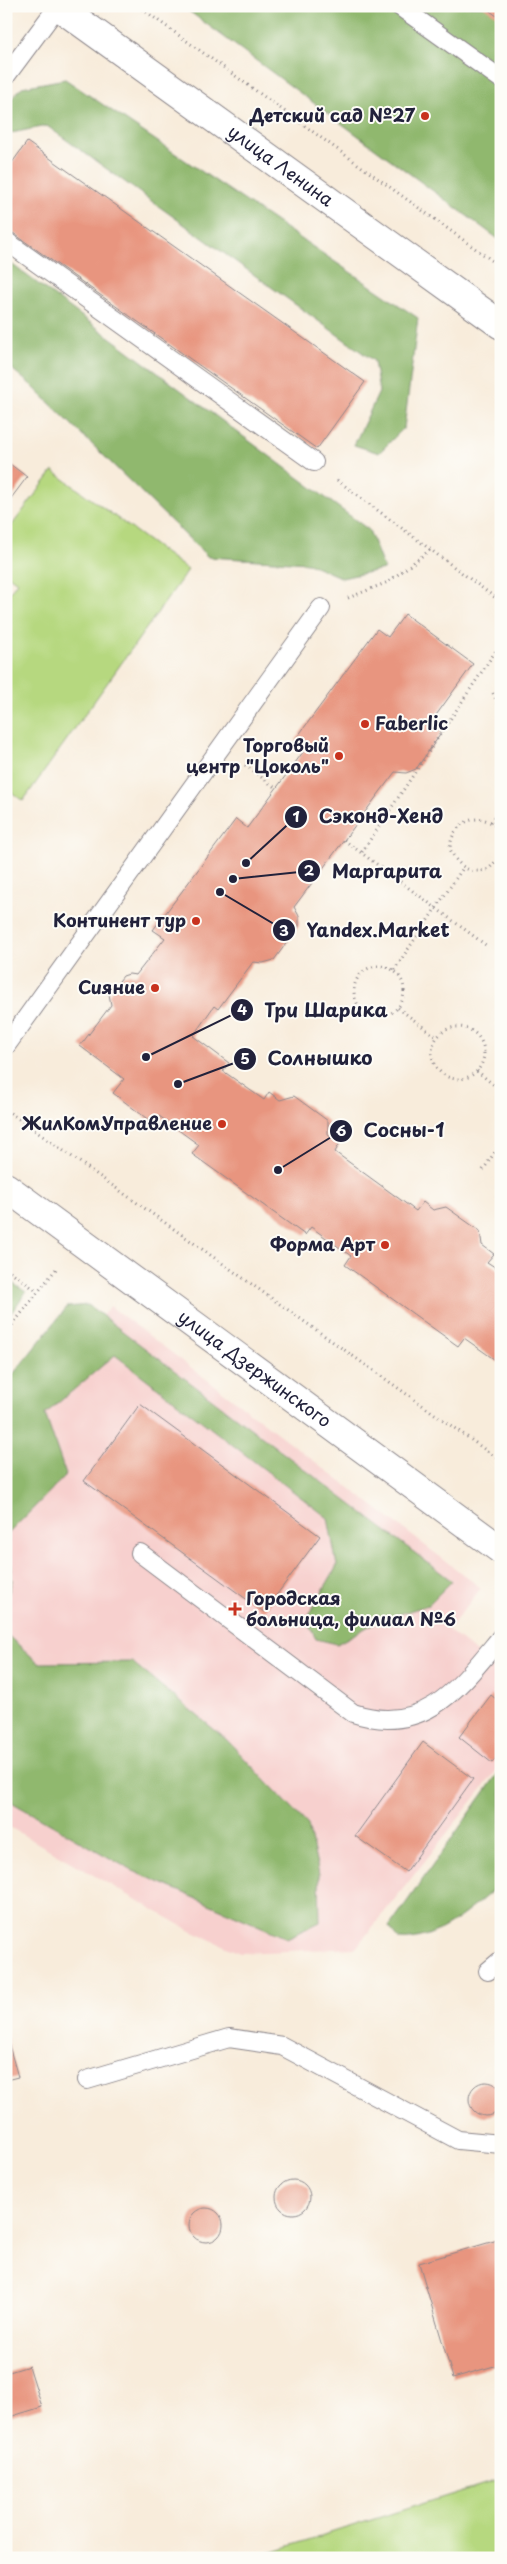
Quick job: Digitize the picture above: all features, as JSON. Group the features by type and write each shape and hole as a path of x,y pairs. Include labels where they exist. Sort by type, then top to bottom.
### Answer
{"street":[{"name":"улица Ленина","path":"58,6 501,325"},
{"name":"улица Дзержинского","path":"6,1187 501,1550"}],"lane":[{"path":"6,76 58,6"},
{"path":"399,6 501,79"},
{"path":"6,241 314,462"},
{"path":"6,1046 321,608"},
{"path":"140,1553 353,1713 371,1719 392,1721 408,1718 432,1707 460,1686 501,1637"},
{"path":"87,2080 229,2038 282,2046 458,2140 501,2144"}],"path":[{"path":"138,6 501,267"},
{"path":"314,462 501,602"},
{"path":"321,608 388,582 431,550"},
{"path":"362,852 501,643"},
{"path":"493,694 501,710"},
{"path":"222,748 276,788"},
{"path":"490,822 501,809"},
{"path":"501,833 490,822 483,819 466,821 454,832 450,849 454,857 464,868 473,871 489,869 501,855"},
{"path":"344,840 437,907 487,946"},
{"path":"394,970 464,868"},
{"path":"378,966 394,970 400,976 405,992 398,1008 384,1016 375,1016 361,1009 354,994 357,978 362,972 378,966"},
{"path":"398,1008 438,1038"},
{"path":"460,1027 474,1034 482,1045 484,1052 477,1071 472,1075 458,1079 442,1074 436,1068 431,1052 438,1038 452,1028 460,1027"},
{"path":"477,1071 501,1091"},
{"path":"6,1110 501,1461"},
{"path":"483,1170 501,1143"},
{"path":"6,1333 78,1241"},
{"path":"6,1268 38,1292"}],"shaded area":[{"name":"Городская больница, филиал №6","path":"110,1306 481,1588 448,1630 501,1672 501,1765 356,1948 240,1953 191,1931 6,1825 6,1435"}],"green space":[{"name":"Детский сад №27","path":"182,6 501,6 501,241"},
{"path":"65,79 418,318 404,428 379,453 354,445 379,392 374,361 47,126 6,134 6,105 22,87"},
{"path":"6,260 369,530 384,569 342,578 308,563 208,557 31,385 6,364"},
{"path":"53,471 188,570 23,801 6,788 6,597 17,582 6,574 6,533"},
{"path":"6,1279 26,1292 11,1313 6,1314"},
{"path":"88,1305 452,1581 428,1605 378,1621 337,1644 316,1639 306,1620 337,1566 328,1518 115,1355 45,1414 66,1475 7,1535 12,1581 6,1600 6,1383 67,1307"},
{"path":"6,1634 39,1663 132,1662 227,1740 308,1825 319,1874 320,1922 287,1938 131,1870 6,1799"},
{"path":"501,1769 501,1883 454,1922 427,1935 413,1939 399,1939 389,1927"},
{"path":"501,2479 501,2558 251,2558"}],"building":[{"path":"483,6 501,6 501,19"},
{"path":"27,142 365,382 317,449 6,228 6,171"},
{"path":"6,461 27,477 6,505"},
{"path":"405,614 473,664 434,718 440,725 440,735 416,769 406,773 395,772 294,907 299,916 299,926 274,960 263,963 253,962 218,1009 214,1006 193,1036 229,1063 223,1071 264,1100 269,1092 280,1100 294,1096 328,1121 328,1135 340,1143 335,1152 416,1211 423,1202 433,1210 446,1207 480,1231 482,1245 494,1254 487,1262 501,1271 501,1364 464,1338 458,1346 345,1265 351,1256 311,1227 305,1235 192,1154 199,1145 159,1116 154,1124 113,1093 124,1079 80,1046 111,1005 109,994 123,976 129,974 136,975 165,938 153,930 236,819 247,828 306,748 295,740 377,629 388,637"},
{"path":"140,1404 320,1536 264,1612 84,1481"},
{"path":"491,1695 501,1703 501,1752 492,1763 459,1737"},
{"path":"423,1742 473,1779 406,1872 355,1836"},
{"path":"6,2035 18,2077 6,2080"},
{"path":"486,2082 498,2087 503,2099 498,2111 486,2116 474,2111 469,2099 474,2087"},
{"path":"293,2180 300,2181 305,2185 309,2190 309,2204 305,2209 300,2213 293,2214 286,2213 281,2209 277,2204 276,2197 277,2190 281,2185 286,2181"},
{"path":"206,2208 213,2209 218,2213 222,2218 222,2232 218,2237 213,2241 206,2242 199,2241 194,2237 190,2232 189,2225 190,2218 194,2213 199,2209"},
{"path":"501,2239 501,2364 453,2378 419,2263"},
{"path":"29,2366 42,2407 6,2418 6,2373"}],"place":[{"name":"Детский сад №27","path":"425,116"},
{"name":"Faberlic","path":"365,724"},
{"name":"Торговый центр \"Цоколь\"","path":"339,756"},
{"name":"Сэконд-Хенд","path":"246,863"},
{"name":"Маргарита","path":"233,879"},
{"name":"Yandex.Market","path":"220,892"},
{"name":"Континент тур","path":"196,921"},
{"name":"Сияние","path":"155,988"},
{"name":"Три Шарика","path":"146,1057"},
{"name":"Солнышко","path":"178,1084"},
{"name":"ЖилКомУправление","path":"222,1124"},
{"name":"Сосны-1","path":"278,1170"},
{"name":"Форма Арт","path":"385,1245"},
{"name":"Городская больница, филиал №6","path":"235,1609"}]}
